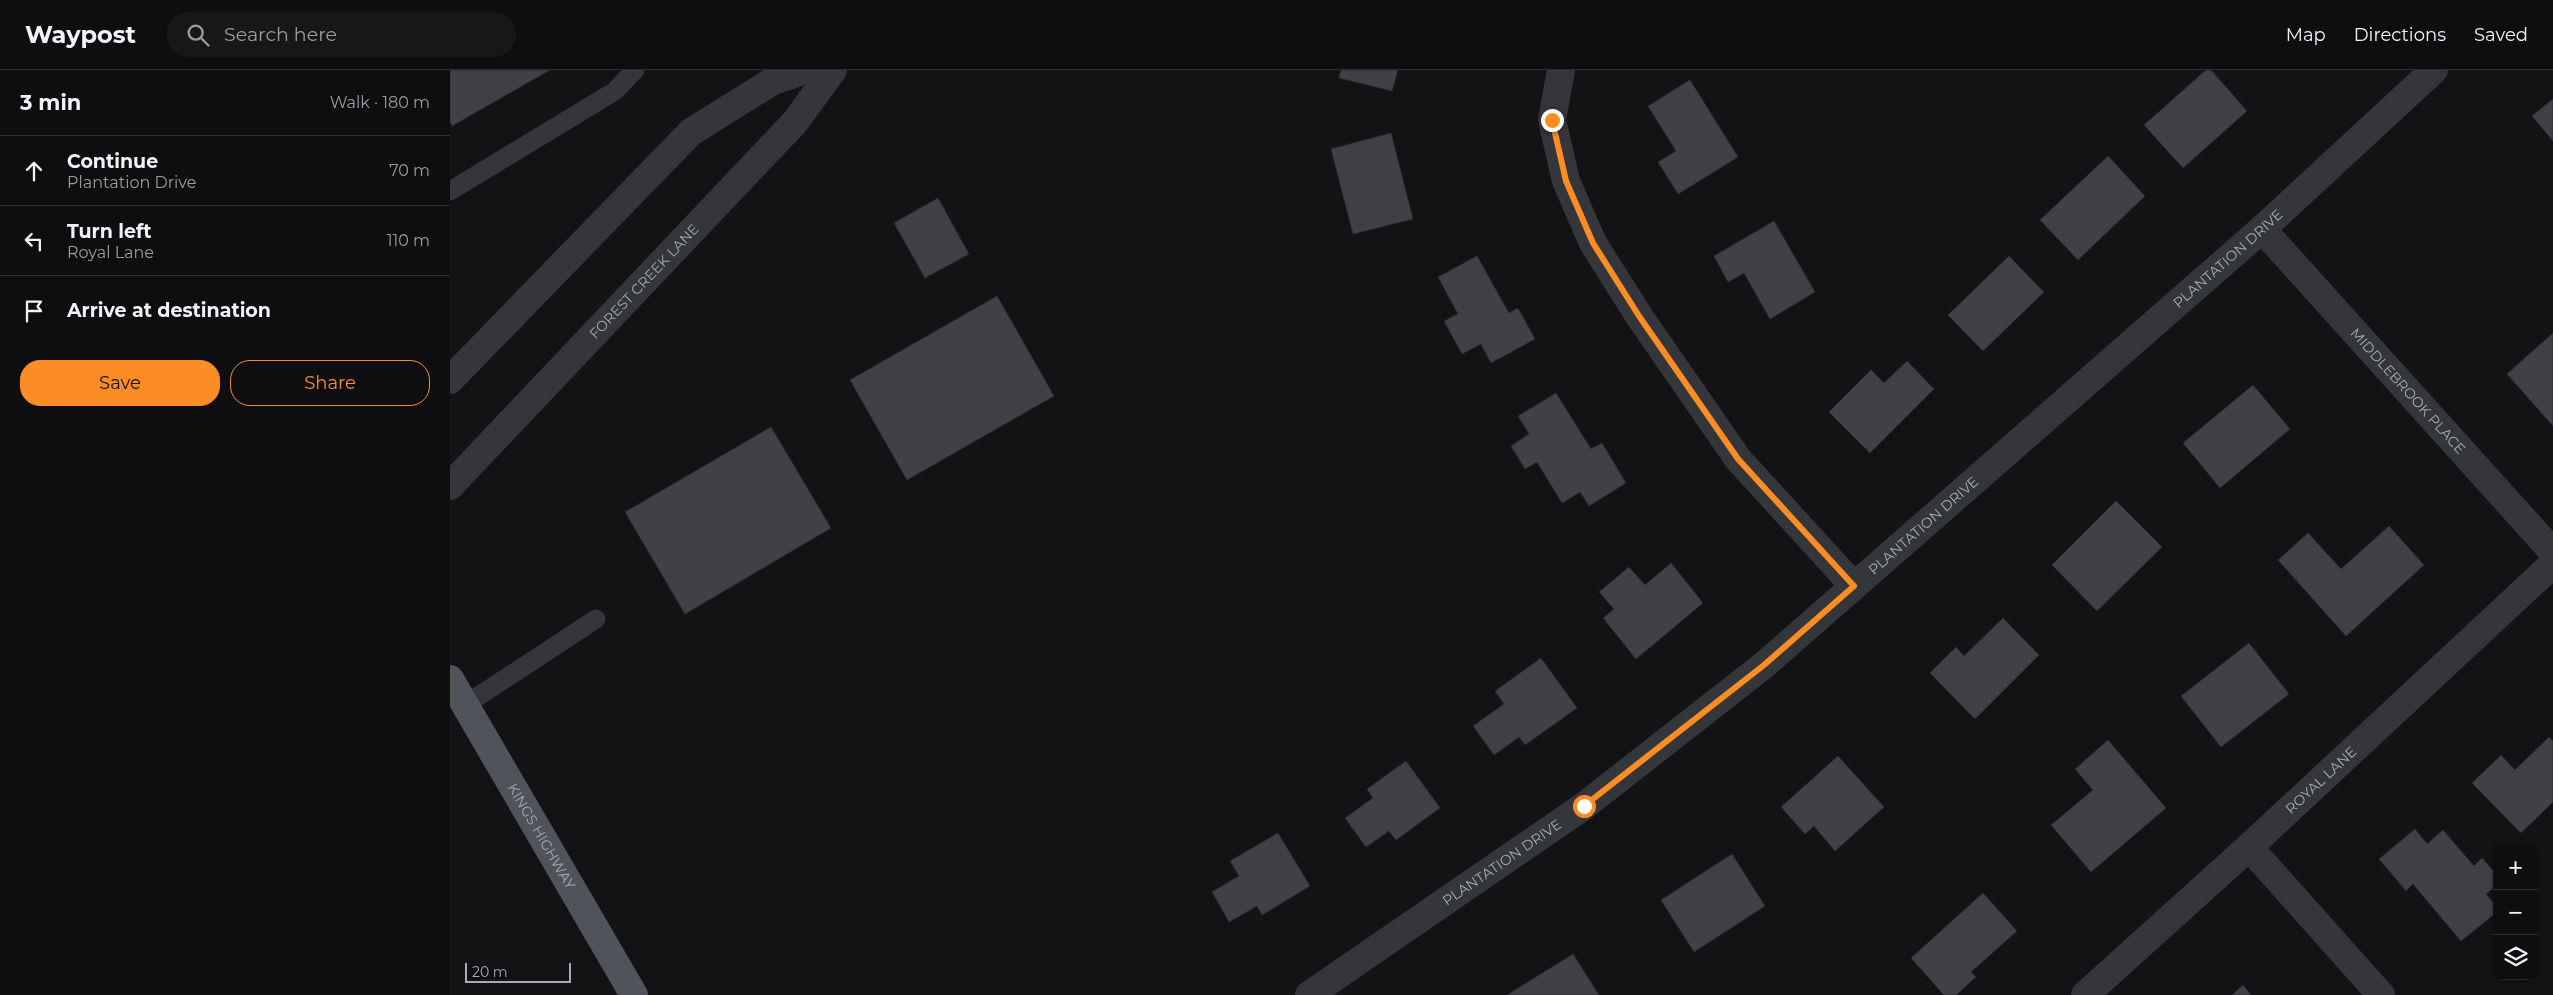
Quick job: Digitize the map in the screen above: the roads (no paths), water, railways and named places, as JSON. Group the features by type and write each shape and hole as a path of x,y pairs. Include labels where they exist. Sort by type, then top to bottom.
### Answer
{"main road":[{"name":"KINGS HIGHWAY","path":"450,679 634,995"}],"street":[{"path":"450,380 691,132 773,81 806,70"},
{"name":"FOREST CREEK LANE","path":"450,486 795,122 833,70"},
{"path":"1561,70 1552,120 1566,181 1593,243 1639,316 1738,459 1854,586"},
{"name":"PLANTATION DRIVE","path":"1309,995 1584,806 1764,665 2262,229 2434,70"},
{"name":"MIDDLEBROOK PLACE","path":"2262,229 2553,552"},
{"name":"ROYAL LANE","path":"2085,995 2249,847 2553,564"},
{"path":"2249,847 2381,995"}],"lane":[{"path":"450,192 615,91 623,74"},
{"path":"465,705 596,619"}]}
